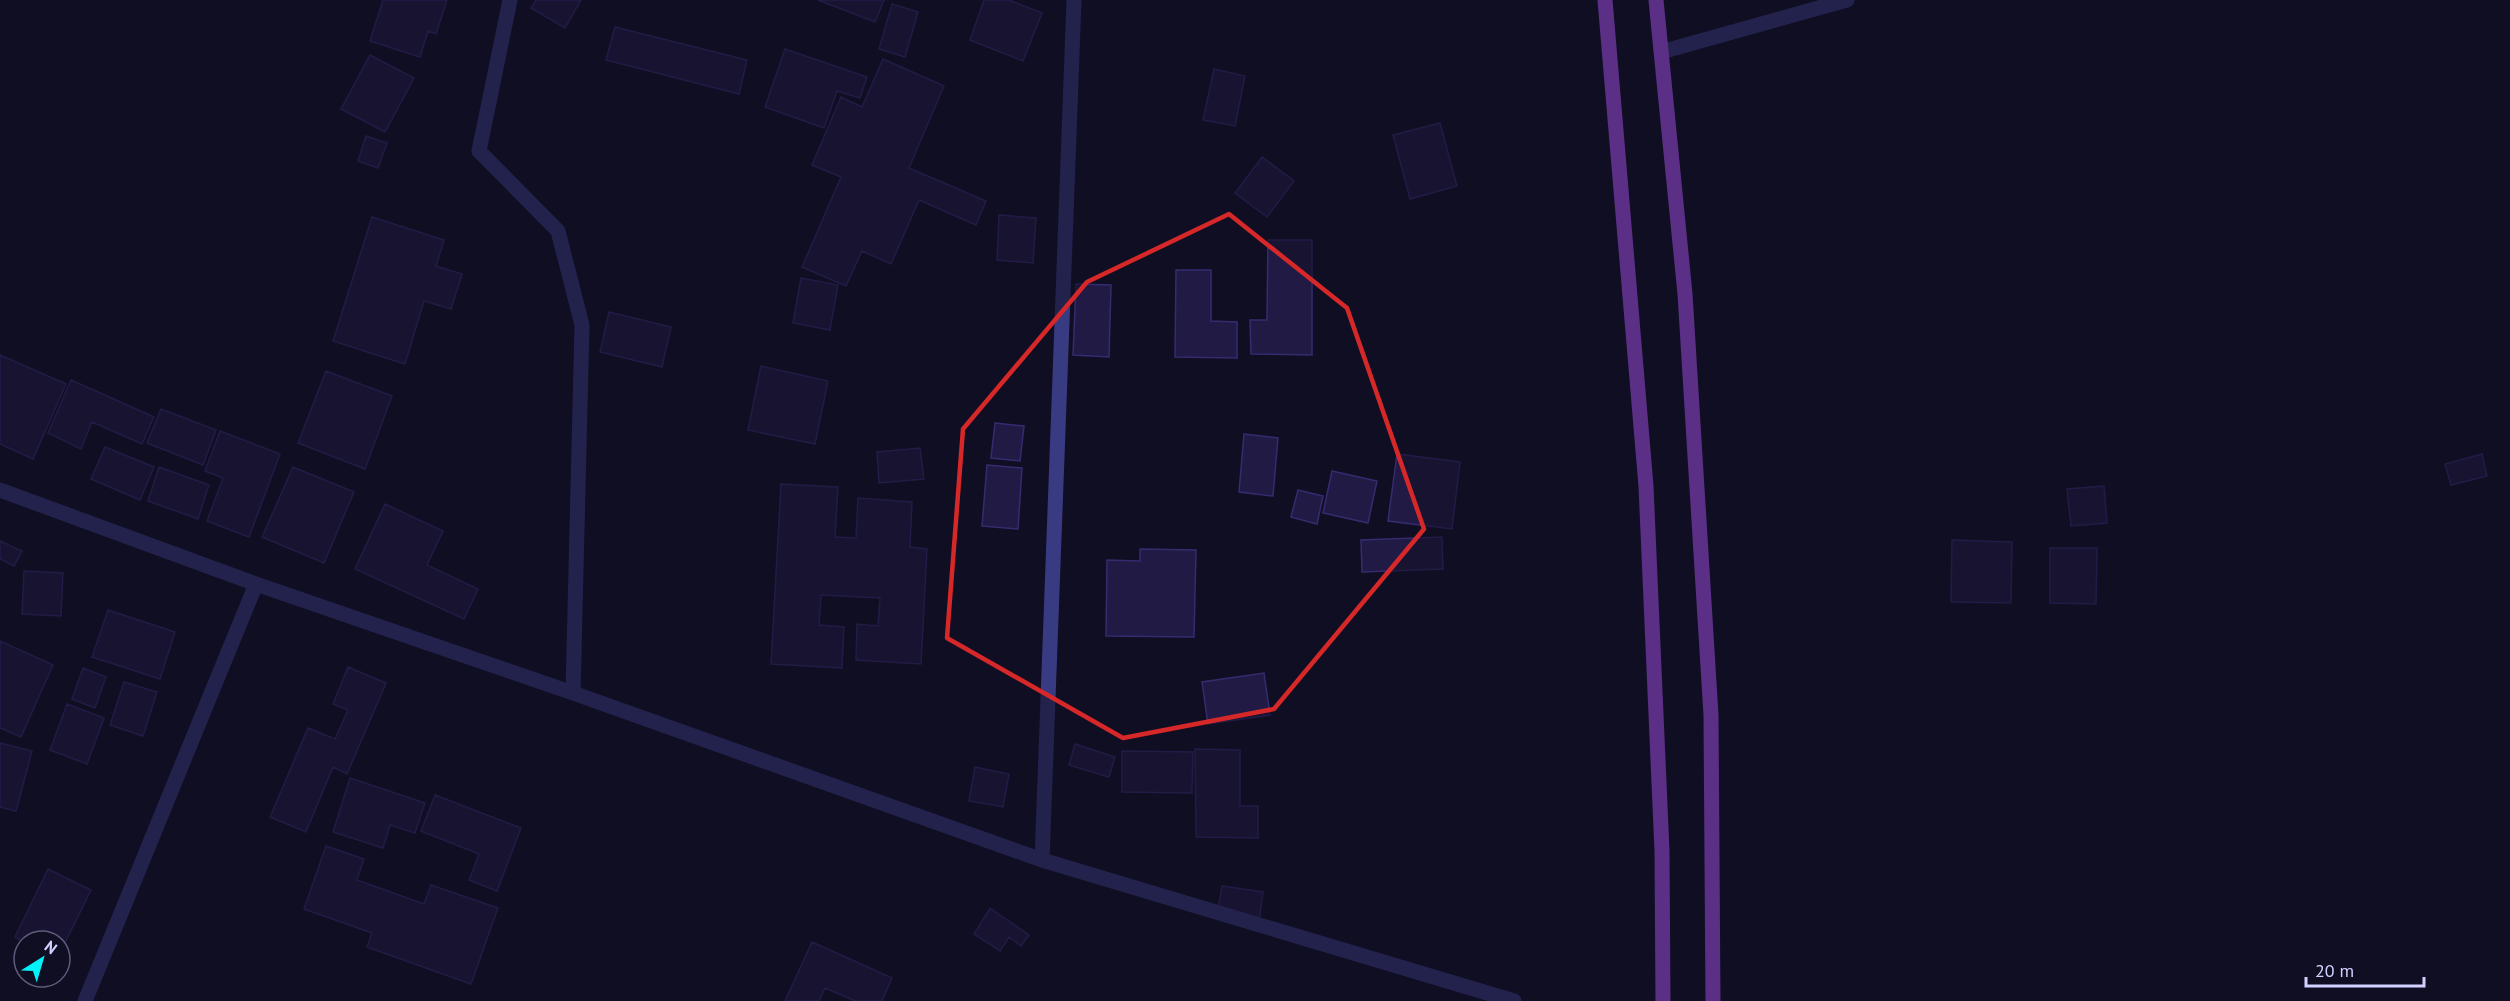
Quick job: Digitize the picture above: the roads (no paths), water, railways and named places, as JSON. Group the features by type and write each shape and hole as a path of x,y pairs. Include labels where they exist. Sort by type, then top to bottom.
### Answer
{"main road":[{"path":"1605,0 1646,486 1662,850 1663,1001"},
{"path":"1656,0 1685,294 1711,715 1713,1001"}],"street":[{"path":"510,0 479,151 558,231 582,325 573,693"},
{"path":"1042,860 1074,0"},
{"path":"1661,52 1847,0"},
{"path":"0,490 256,584 573,693 1042,860 1508,1000"},
{"path":"85,1001 256,584"}]}
